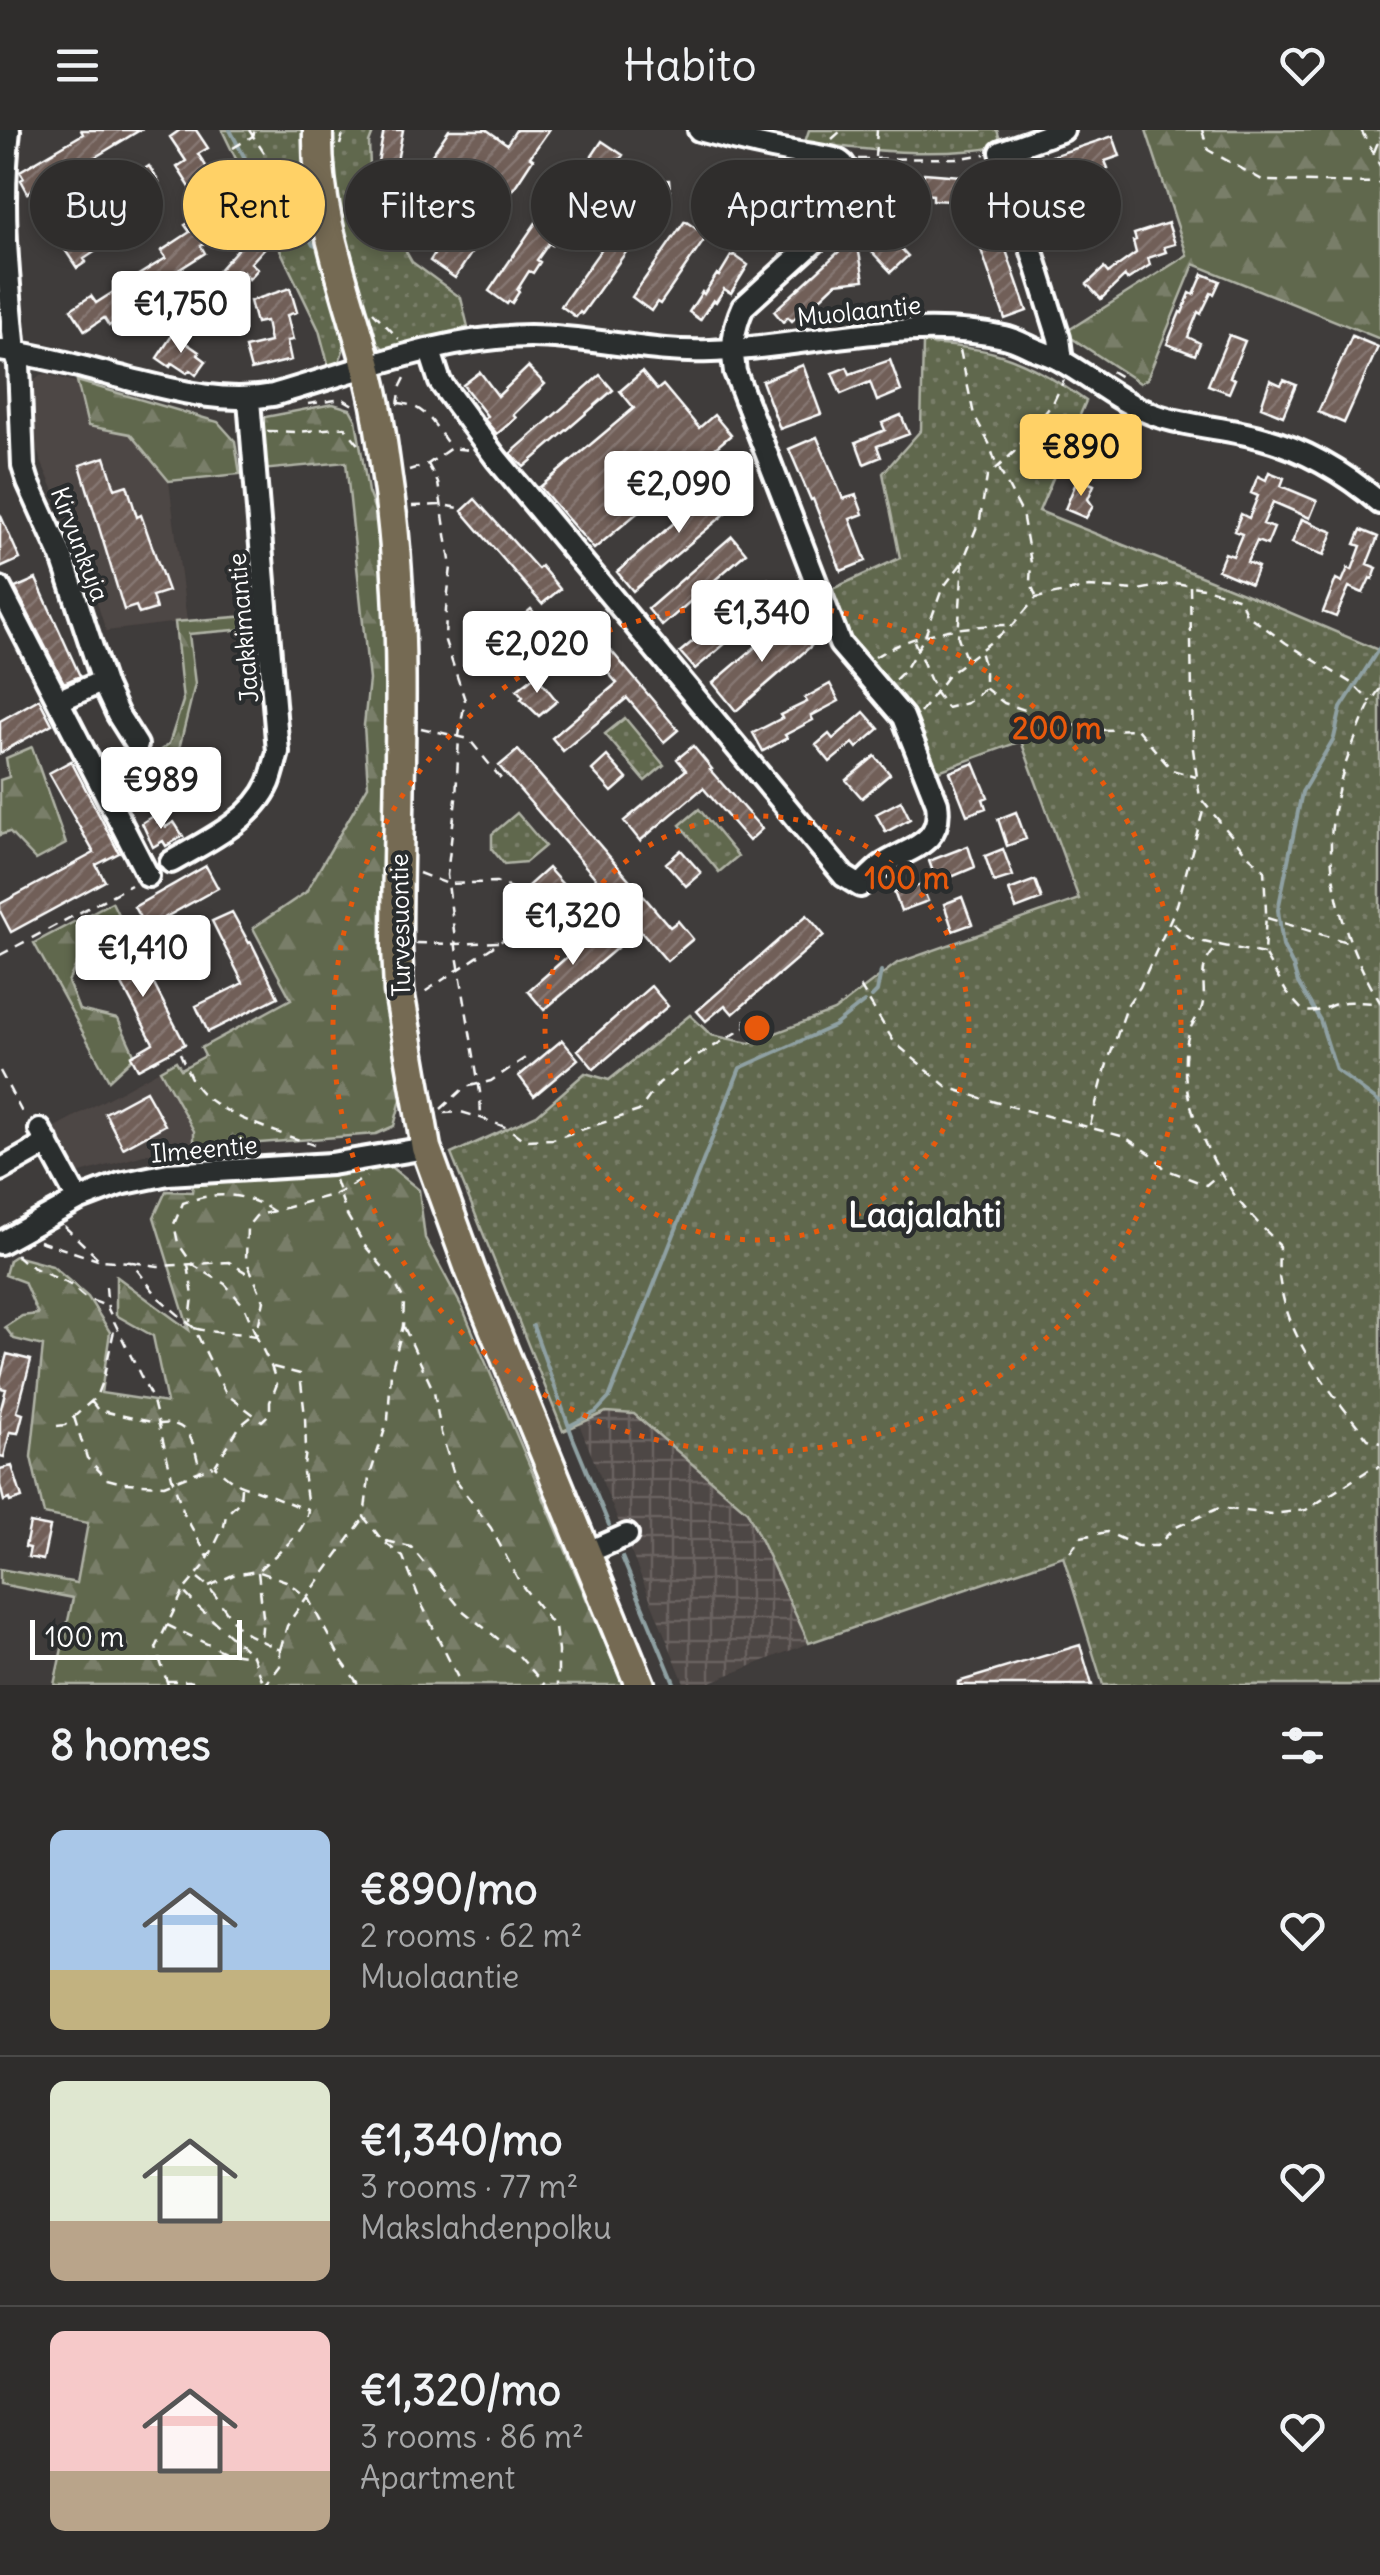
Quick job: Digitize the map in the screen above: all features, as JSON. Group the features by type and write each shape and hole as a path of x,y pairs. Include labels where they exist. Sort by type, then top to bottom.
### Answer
{"main road":[{"name":"Turvesuontie","path":"325,238 368,368 388,481 398,579 402,711 399,991 426,1148 471,1272 640,1685"}],"street":[{"name":"Kirvunkuja","path":"10,130 5,164 7,351 19,364 24,466 62,557 102,681 137,745"},
{"path":"430,350 440,382 496,458 844,876 860,886 881,866 925,842 939,817 937,803 908,728 840,644 735,372 732,350 743,307 844,216 851,198 850,181 843,164 832,158 774,150 699,130"},
{"path":"1062,130 1002,152 1059,338 1063,370"},
{"name":"Muolaantie","path":"7,351 186,394 249,400 465,342 535,336 684,352 931,328 1007,337 1141,410 1162,418 1264,438 1316,458 1380,502"},
{"name":"Jaakkimantie","path":"171,862 224,832 250,809 268,785 278,752 249,400"},
{"path":"0,442 22,434"},
{"path":"0,588 148,876"},
{"path":"58,701 102,681"},
{"path":"0,1170 44,1137 78,1200"},
{"name":"Ilmeentie","path":"8,1248 78,1200 120,1184 168,1174 331,1164 426,1148"},
{"path":"586,1554 627,1535"}],"path":[{"path":"249,130 272,160"},
{"path":"233,148 256,130"},
{"path":"328,139 344,130"},
{"path":"876,157 877,130"},
{"path":"1202,130 1208,150 1264,181 1380,183"},
{"path":"1361,130 1380,166"},
{"path":"1373,153 1380,138"},
{"path":"854,160 961,158 1002,152"},
{"path":"370,308 400,340 407,357 409,370 398,402 400,419"},
{"path":"959,344 974,416 1022,514 1030,546 1030,582 1036,598"},
{"path":"882,693 918,648 942,589 963,562 980,519 988,477 1014,452 1053,402 1063,370"},
{"path":"398,402 423,409 451,448 428,464 408,470"},
{"path":"250,430 298,432 345,428 364,452"},
{"path":"428,464 438,483 451,567 445,641 465,700 448,884 480,1092 480,1118"},
{"path":"413,508 459,508"},
{"path":"963,562 958,637 967,660"},
{"path":"908,728 949,674 1013,625 1036,598 1089,587 1138,590 1175,583 1240,599 1246,614 1353,684 1371,702"},
{"path":"1190,586 1193,748 1200,798 1264,869 1264,954 1287,994 1303,1011 1316,1013 1344,1002 1380,1002 1352,943 1336,887 1331,842 1341,775 1380,688"},
{"path":"860,667 894,644 959,628 1013,625"},
{"path":"914,639 946,708 967,703 984,688 980,650"},
{"path":"984,688 1004,703 1067,724 1098,730 1137,728 1172,770 1197,778"},
{"path":"418,727 469,739 504,781"},
{"path":"1090,1126 1106,1064 1128,1004 1140,988 1178,905 1205,804"},
{"path":"414,883 414,871 448,884 496,882 513,889 508,897 506,938 419,996"},
{"path":"0,956 148,876"},
{"path":"1266,918 1352,943"},
{"path":"1170,921 1191,940 1264,954"},
{"path":"414,943 500,942"},
{"path":"1219,945 1209,955 1202,977 1202,1007 1190,1029 1186,1056 1192,1114 1228,1187 1279,1244 1279,1276 1294,1332 1314,1368 1368,1439 1380,1443"},
{"path":"860,986 894,1042 947,1087 1125,1137 1165,1168 1206,1185 1221,1172"},
{"path":"525,1058 491,1081 465,1087 436,1114 462,1112 508,1128 524,1140 553,1139 639,1110 659,1083 746,1027 745,1012"},
{"path":"180,1053 195,1086 208,1098 248,1121 314,1145"},
{"path":"0,1072 30,1127 44,1137"},
{"path":"256,1336 264,1301 246,1260 247,1227 256,1216 338,1193 364,1179 383,1156"},
{"path":"264,1685 280,1666 287,1626 364,1517 369,1478 388,1420 390,1372 404,1326 404,1300 346,1215 331,1164"},
{"path":"189,1323 193,1296 190,1265 178,1243 174,1224 184,1203 201,1196 227,1194 256,1200 273,1211"},
{"path":"61,1221 100,1260"},
{"path":"30,1240 100,1260 158,1266 228,1262 254,1276"},
{"path":"8,1248 20,1260 68,1282 88,1300 100,1302 108,1309 153,1401 184,1514 208,1557"},
{"path":"131,1262 158,1298 194,1328 226,1394 262,1422 270,1413 277,1384 272,1366 244,1306 225,1284 190,1265"},
{"path":"106,1287 108,1309"},
{"path":"56,1426 66,1425 96,1397 116,1324"},
{"path":"404,1326 434,1392 441,1433 456,1481 491,1528 520,1583 555,1628 558,1685"},
{"path":"194,1328 256,1336"},
{"path":"209,1586 257,1570 291,1541 307,1519 300,1374 272,1366"},
{"path":"91,1401 98,1410 160,1424 168,1422 183,1429 190,1435 201,1471"},
{"path":"74,1417 87,1458 106,1479 164,1485 215,1466 240,1426 252,1416"},
{"path":"215,1466 241,1487 308,1508"},
{"path":"1070,1552 1081,1537 1107,1532 1137,1546 1157,1546 1174,1528 1218,1508 1271,1514 1306,1510 1380,1466"},
{"path":"203,1685 189,1681 167,1683 156,1648 184,1591 208,1557 226,1514 240,1501 241,1487"},
{"path":"364,1517 402,1557 459,1685"},
{"path":"382,1540 411,1547 462,1610 518,1655 545,1685"},
{"path":"257,1570 286,1581 308,1598 342,1662 359,1685"},
{"path":"257,1570 264,1616 262,1639"},
{"path":"196,1578 209,1586 240,1631 280,1650"},
{"path":"184,1591 254,1656 264,1685"},
{"path":"166,1624 224,1652 254,1656"}],"shaded area":[{"path":"46,374 218,422 235,441 240,474 169,482 187,621 106,631 80,550 31,430 28,391 30,384"},
{"path":"160,1070 194,1131 194,1148 158,1151 77,1174 51,1129"},
{"path":"606,1412 634,1414 747,1511 809,1643 703,1685 685,1685 579,1424"}],"green space":[{"path":"222,130 308,130 312,160 237,160"},
{"path":"327,130 374,130 369,143 370,160 345,160 345,245 336,215"},
{"path":"809,130 997,130 1002,146 954,152 878,150 805,142"},
{"path":"1146,130 1380,130 1380,339 1194,264 1147,379 1140,383 1064,333 1187,255"},
{"path":"280,250 322,250 344,346 340,359 329,368 319,330"},
{"path":"347,250 405,250 412,262 461,298 468,327 391,351 374,340"},
{"path":"923,343 977,349 1019,361 1086,401 1039,511 1378,650 1380,647 1380,1685 1103,1685 1063,1556 809,1643 747,1511 634,1414 606,1412 563,1431 451,1154 537,1115 585,1073 609,1080 690,1015 711,1035 749,1043 834,1011 897,963 1079,899 1021,741 933,773 848,642 828,591 900,558 883,473 921,430"},
{"path":"77,381 218,422 235,441 240,474 169,481 130,434 88,426"},
{"path":"333,404 350,409 356,420 368,492 382,529 393,656 403,1092 394,1126 376,1134 194,1148 194,1131 160,1070 176,1061 181,1069 205,1056 201,1048 291,999 253,928 306,892 368,786 364,725 369,680 346,462 261,470 255,419"},
{"path":"261,615 258,628 189,634 195,684 179,749 117,791 112,784 169,744 183,701 175,622"},
{"path":"625,718 664,765 645,781 605,734"},
{"path":"32,747 66,844 36,860 9,832 0,835 0,780 9,777 6,758"},
{"path":"699,809 738,856 719,872 680,825"},
{"path":"517,813 545,846 526,862 504,864 492,849 492,834"},
{"path":"112,902 126,931 101,944 85,946 68,982 79,1010 118,1019 135,1056 109,1080 34,943"},
{"path":"391,1167 419,1190 425,1238 463,1309 623,1685 54,1685 73,1598 0,1584 0,1569 77,1583 88,1523 44,1514 31,1457 43,1346 14,1339 5,1327 22,1316 38,1314 24,1282 5,1275 9,1260 15,1256 52,1266 88,1297 110,1332 101,1393 167,1403 153,1336 116,1315 116,1276 189,1330 154,1217 166,1191 192,1192 194,1178"}],"building":[{"path":"81,130 140,130 90,160 39,160 83,134"},
{"path":"180,130 196,130 208,148 198,154 202,160 185,160 170,137"},
{"path":"384,130 403,130 397,160 378,160"},
{"path":"449,130 487,130 507,144 516,130 549,130 511,193 511,160 429,160"},
{"path":"1113,136 1120,156 1108,160 1053,160 1052,156"},
{"path":"602,141 623,155 619,160 590,159"},
{"path":"30,165 28,193 21,180 24,178 20,171"},
{"path":"931,174 951,175 951,201 933,200"},
{"path":"685,221 691,225 691,250 697,250 651,311 632,297 665,250 671,250 671,241"},
{"path":"1168,223 1175,244 1148,258 1150,265 1127,280 1125,276 1101,299 1087,284 1104,268 1108,273 1136,253 1134,234"},
{"path":"531,230 531,250 544,250 533,273 529,271 512,303 507,304 489,291"},
{"path":"183,237 183,250 205,253 177,271 181,278 148,300 153,307 132,320 128,313 109,326 104,318 85,331 71,309 91,296 96,303 115,291 119,298 141,283 137,276 166,258 163,250"},
{"path":"65,250 95,250 84,259 86,262 77,268"},
{"path":"237,250 263,250 251,263 258,269 249,279 243,272 214,304 200,291"},
{"path":"437,250 473,250 455,278 430,261"},
{"path":"601,250 627,250 582,314 576,317 561,306"},
{"path":"841,250 859,250 864,280 836,283 817,301 821,305 808,318 806,315 801,320 797,316 792,321 788,317 783,322 774,311"},
{"path":"870,250 902,250 908,256 891,272"},
{"path":"981,250 1006,250 1027,311 1005,319"},
{"path":"734,255 748,265 731,293 724,289 700,320 689,312"},
{"path":"1203,274 1220,281 1201,314 1198,312 1188,337 1200,343 1195,355 1167,344 1180,312 1190,293 1194,295"},
{"path":"290,288 297,312 287,315 293,340 287,341 291,360 251,370 245,348 270,342 266,321 256,323 250,301"},
{"path":"173,334 206,361 196,375 172,363 170,367 157,358"},
{"path":"1229,335 1245,341 1230,377 1235,379 1229,393 1208,385"},
{"path":"1352,336 1378,347 1344,423 1318,412"},
{"path":"890,360 901,391 877,401 870,382 841,394 832,373 847,367 850,374"},
{"path":"803,365 821,414 780,429 762,381"},
{"path":"528,367 545,384 497,434 463,385 480,372 498,396"},
{"path":"642,372 657,390 663,385 699,428 714,415 731,435 594,549 540,487 634,408 620,391"},
{"path":"600,375 613,390 524,467 511,453"},
{"path":"1270,380 1296,385 1283,416 1261,407"},
{"path":"901,415 909,434 877,446 881,457 864,464 856,442 885,430 882,423"},
{"path":"817,437 843,499 856,495 863,514 850,519 866,561 841,571 789,449"},
{"path":"105,457 115,489 127,485 168,591 152,596 156,609 139,614 136,606 124,610 80,465"},
{"path":"1269,472 1284,478 1281,486 1317,501 1310,518 1273,502 1263,524 1274,528 1267,545 1257,541 1247,562 1258,567 1251,584 1218,570 1225,553 1233,556 1242,534 1234,531 1241,514 1249,518 1258,496 1251,493 1258,476 1266,480"},
{"path":"1078,478 1094,485 1088,499 1093,506 1086,518 1065,509"},
{"path":"740,481 750,493 633,591 617,572 703,498 709,506"},
{"path":"475,499 560,589 542,604 462,511"},
{"path":"0,514 20,559 0,568"},
{"path":"1302,519 1333,532 1324,555 1292,543"},
{"path":"1361,530 1378,537 1367,564 1377,568 1363,593 1349,587 1336,617 1323,612 1336,579 1342,582 1348,568 1352,570 1361,546 1355,544"},
{"path":"732,536 746,553 662,626 648,609"},
{"path":"36,579 80,676 64,683 15,588"},
{"path":"768,579 782,596 695,669 680,652"},
{"path":"531,609 542,622 493,664 482,651"},
{"path":"581,615 678,730 664,742 627,698 563,751 552,738 617,683 568,627"},
{"path":"788,619 811,646 736,711 713,683"},
{"path":"536,675 557,701 539,716 517,690"},
{"path":"830,684 839,701 763,751 753,733"},
{"path":"39,699 52,724 0,753 0,721"},
{"path":"864,712 879,729 857,748 853,743 830,762 816,745 829,734 833,739"},
{"path":"693,746 762,829 749,841 703,788 640,841 624,821 686,770 677,759"},
{"path":"518,750 670,927 678,921 693,939 667,961 499,766"},
{"path":"607,756 627,779 612,792 592,770"},
{"path":"875,756 890,774 862,798 846,780"},
{"path":"71,761 119,853 96,865 105,881 11,932 0,904 94,853 49,773"},
{"path":"974,763 988,797 983,799 986,808 967,815 950,772"},
{"path":"901,801 910,819 886,832 876,814"},
{"path":"1016,812 1026,839 1007,846 998,819"},
{"path":"153,816 166,827 174,822 183,836 166,846 163,841 153,847 142,823"},
{"path":"968,846 975,867 937,883 929,861"},
{"path":"1003,849 1013,876 994,882 985,856"},
{"path":"681,850 701,873 686,886 666,863"},
{"path":"206,866 218,888 146,928 134,907"},
{"path":"548,868 565,887 527,920 511,901"},
{"path":"1035,880 1042,899 1016,909 1009,890"},
{"path":"921,884 928,901 901,911 894,892 904,888 907,892"},
{"path":"962,897 972,924 953,931 944,904"},
{"path":"232,912 278,997 208,1032 196,1006 243,983 212,921"},
{"path":"807,915 824,935 733,1014 725,1005 706,1021 697,1011"},
{"path":"601,927 618,947 544,1010 528,991"},
{"path":"126,931 185,1044 138,1069 131,1056 153,1043 101,944"},
{"path":"651,986 668,1006 594,1069 578,1050"},
{"path":"562,1040 578,1059 534,1096 519,1076"},
{"path":"146,1091 165,1125 123,1148 105,1113"},
{"path":"7,1354 31,1360 17,1412 23,1414 18,1433 10,1432 4,1457 0,1456 0,1412 6,1389 0,1388 0,1380"},
{"path":"12,1466 22,1498 10,1502 4,1501 0,1469"},
{"path":"30,1523 50,1527 43,1560 28,1557 30,1548 25,1547"},
{"path":"1080,1645 1092,1685 958,1685 958,1682"}],"waterway":[{"path":"230,130 246,160"},
{"path":"1380,647 1341,708 1334,738 1302,792 1278,910 1283,946 1298,983 1320,1020 1336,1070 1380,1103"},
{"path":"872,997 877,992 881,971"},
{"path":"569,1426 596,1412 609,1398 740,1068 834,1026 864,1002"},
{"path":"533,1326 609,1525"},
{"path":"622,1557 675,1685"}],"district":[{"name":"Laajalahti","path":"925,1215"}]}
